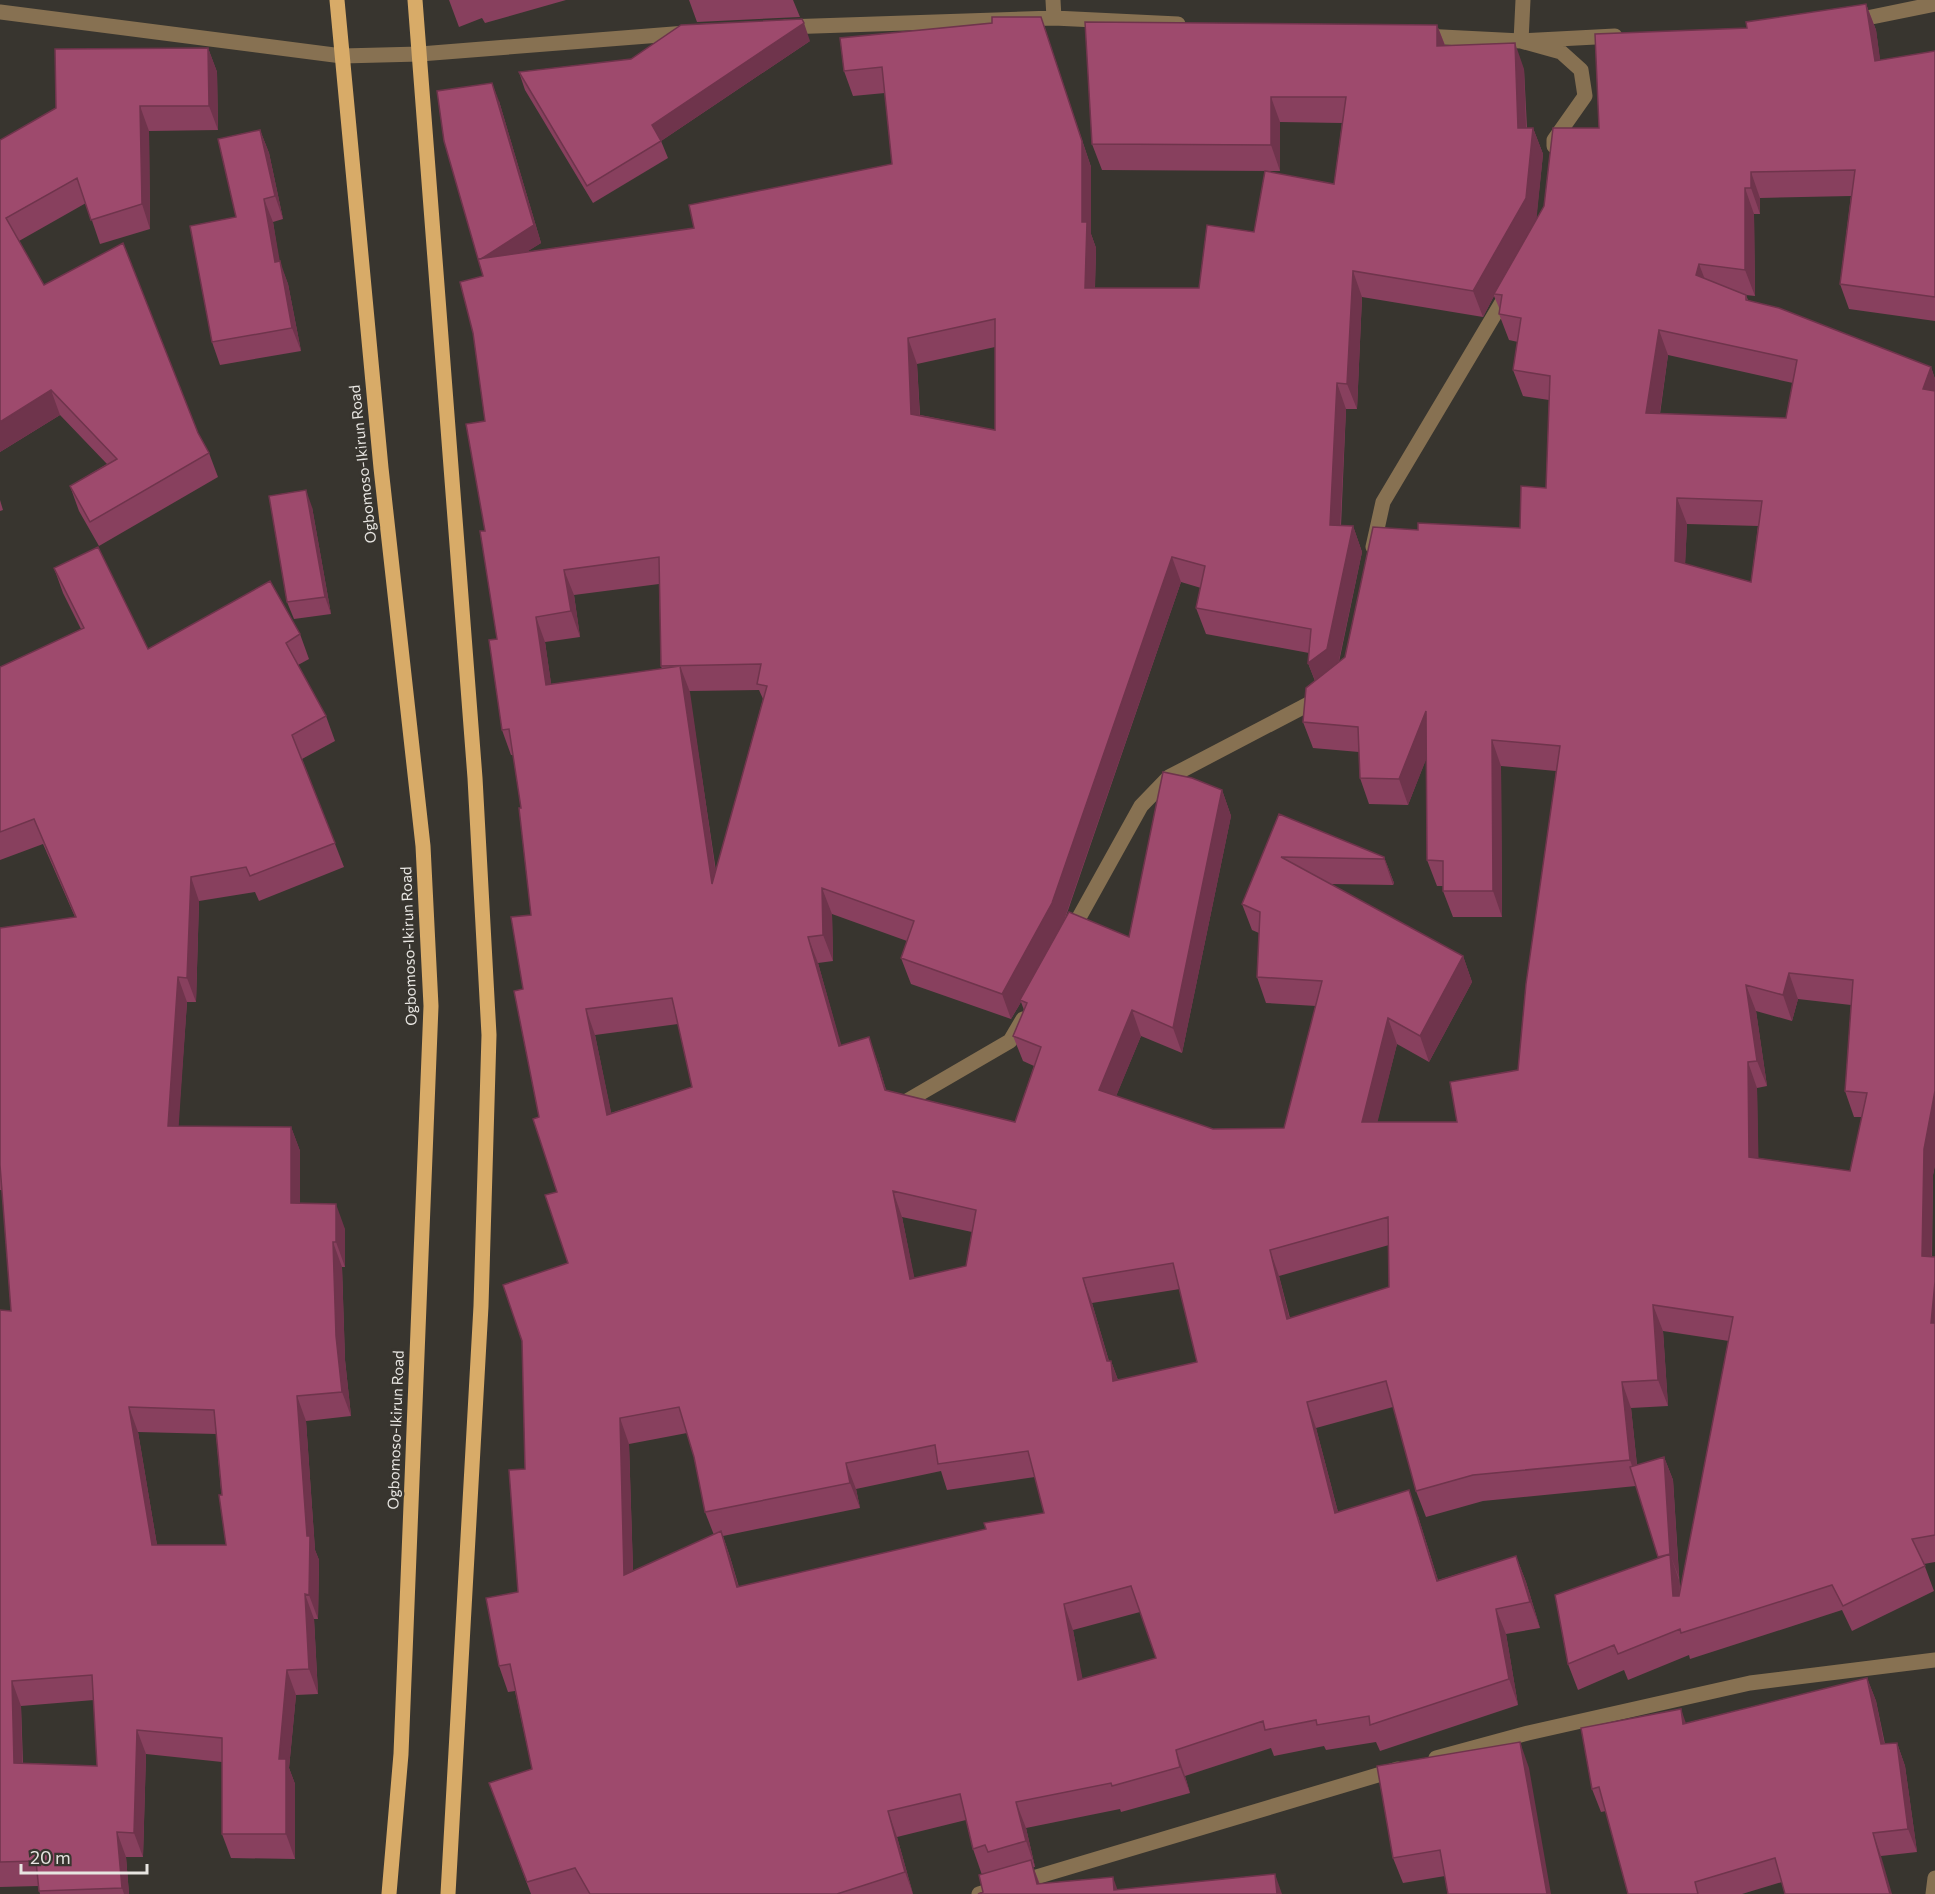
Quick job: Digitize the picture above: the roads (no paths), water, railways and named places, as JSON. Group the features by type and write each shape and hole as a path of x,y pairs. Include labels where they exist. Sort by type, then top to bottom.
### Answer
{"main road":[{"name":"Ogbomoso-Ikirun Road","path":"337,0 381,468 423,846 431,1006 401,1754 390,1894"},
{"path":"415,0 475,778 489,1035 481,1306 448,1894"}],"street":[{"path":"1053,0 1054,18"},
{"path":"1521,41 1523,0"},
{"path":"1836,23 1935,4"},
{"path":"0,12 342,56 420,54 697,32"},
{"path":"767,28 1054,18 1198,25"},
{"path":"1401,35 1521,41 1628,36"},
{"path":"1521,41 1561,52 1581,70 1585,96 1554,140 1552,162"},
{"path":"1370,560 1383,502 1518,275"},
{"path":"1062,950 1140,806 1169,777 1313,704 1337,686"},
{"path":"900,1105 1010,1041 1034,1001"},
{"path":"979,1894 1278,1803 1528,1733 1750,1683 1935,1660"},
{"path":"1933,1894 1935,1878"}]}
